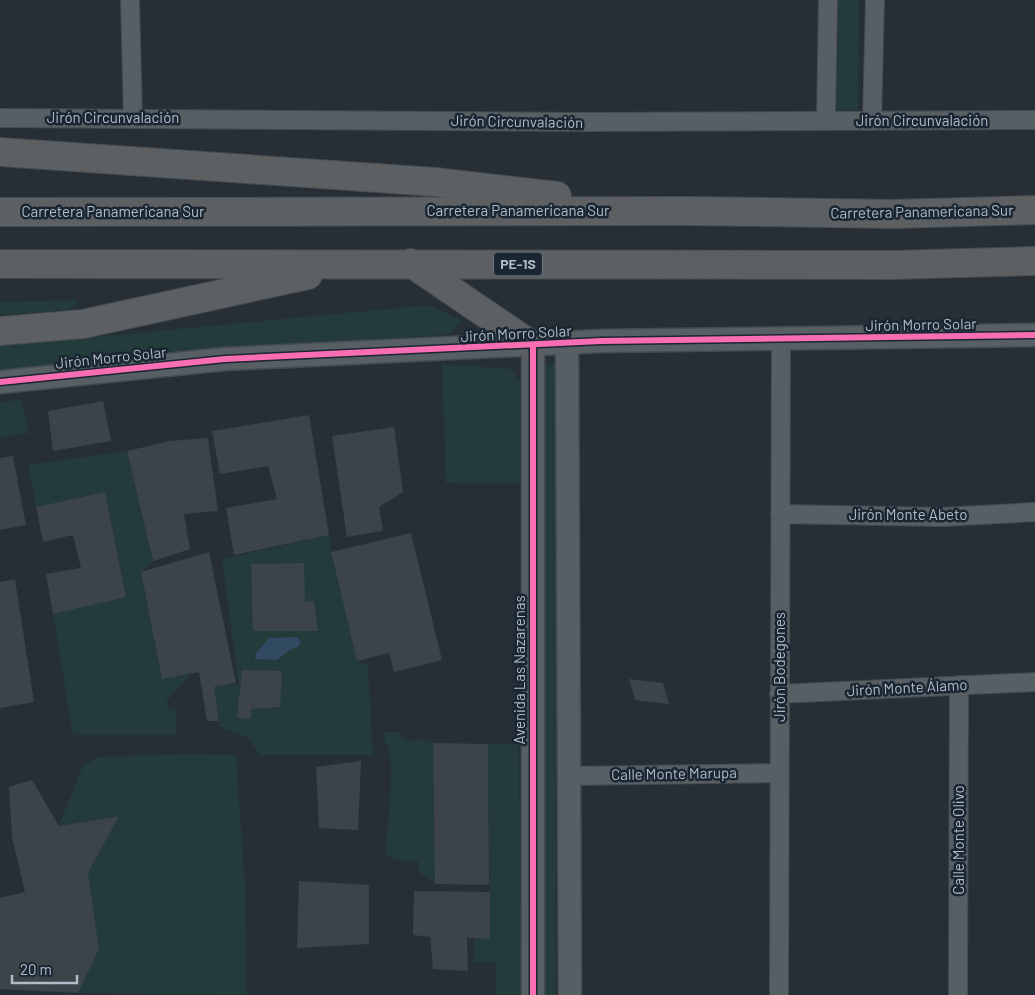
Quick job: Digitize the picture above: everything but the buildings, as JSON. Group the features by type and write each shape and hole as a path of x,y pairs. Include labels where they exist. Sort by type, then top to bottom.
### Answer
{"highway":[{"path":"0,152 435,182 687,211"},
{"name":"Carretera Panamericana Sur","path":"0,212 687,211 894,214 1035,210"},
{"name":"PE-1S","path":"0,264 893,265 1035,261"},
{"path":"411,263 533,346"},
{"path":"0,331 83,324 364,264"}],"street":[{"path":"130,0 133,118"},
{"path":"826,121 828,0"},
{"path":"872,121 875,0"},
{"name":"Jirón Circunvalación","path":"0,118 589,122 1035,120"},
{"name":"Jirón Morro Solar","path":"0,382 225,359 533,346 601,341 1035,335"},
{"name":"Jirón Bodegones","path":"779,995 782,339"},
{"path":"567,344 570,995"},
{"name":"Avenida Las Nazarenas","path":"533,346 533,995"},
{"name":"Jirón Monte Abeto","path":"780,514 942,517 1035,512"},
{"name":"Jirón Monte Álamo","path":"780,694 1035,682"},
{"name":"Calle Monte Olivo","path":"958,995 959,685"},
{"name":"Calle Monte Marupa","path":"569,776 779,773"}],"green space":[{"path":"838,0 859,0 858,112 837,111"},
{"path":"78,300 69,310 0,315 0,302"},
{"path":"429,305 461,320 450,334 0,371 0,346"},
{"path":"442,364 511,369 520,381 520,484 446,483"},
{"path":"542,364 556,364 556,995 542,995"},
{"path":"21,400 29,433 0,437 0,402"},
{"path":"127,451 153,561 141,572 162,679 191,674 166,702 168,708 175,710 177,735 73,735 53,614 126,596 105,492 36,507 28,465"},
{"path":"329,535 331,552 357,660 368,666 373,755 260,755 248,737 220,727 214,687 239,684 222,559"},
{"path":"383,732 400,732 402,740 415,741 422,739 433,743 435,884 420,873 418,861 396,860 385,855 390,804 391,766"},
{"path":"488,744 519,744 521,995 496,995 496,962 474,962 474,939 490,939"},
{"path":"188,754 236,755 245,887 247,995 78,993 88,873 118,816 59,826 82,768 96,757"}],"water":[{"path":"297,637 301,642 298,647 291,649 277,660 255,659 256,653 269,638"}],"cycle path":[{"path":"0,382 225,359 601,341 1035,335"},
{"path":"533,346 533,995"}]}
